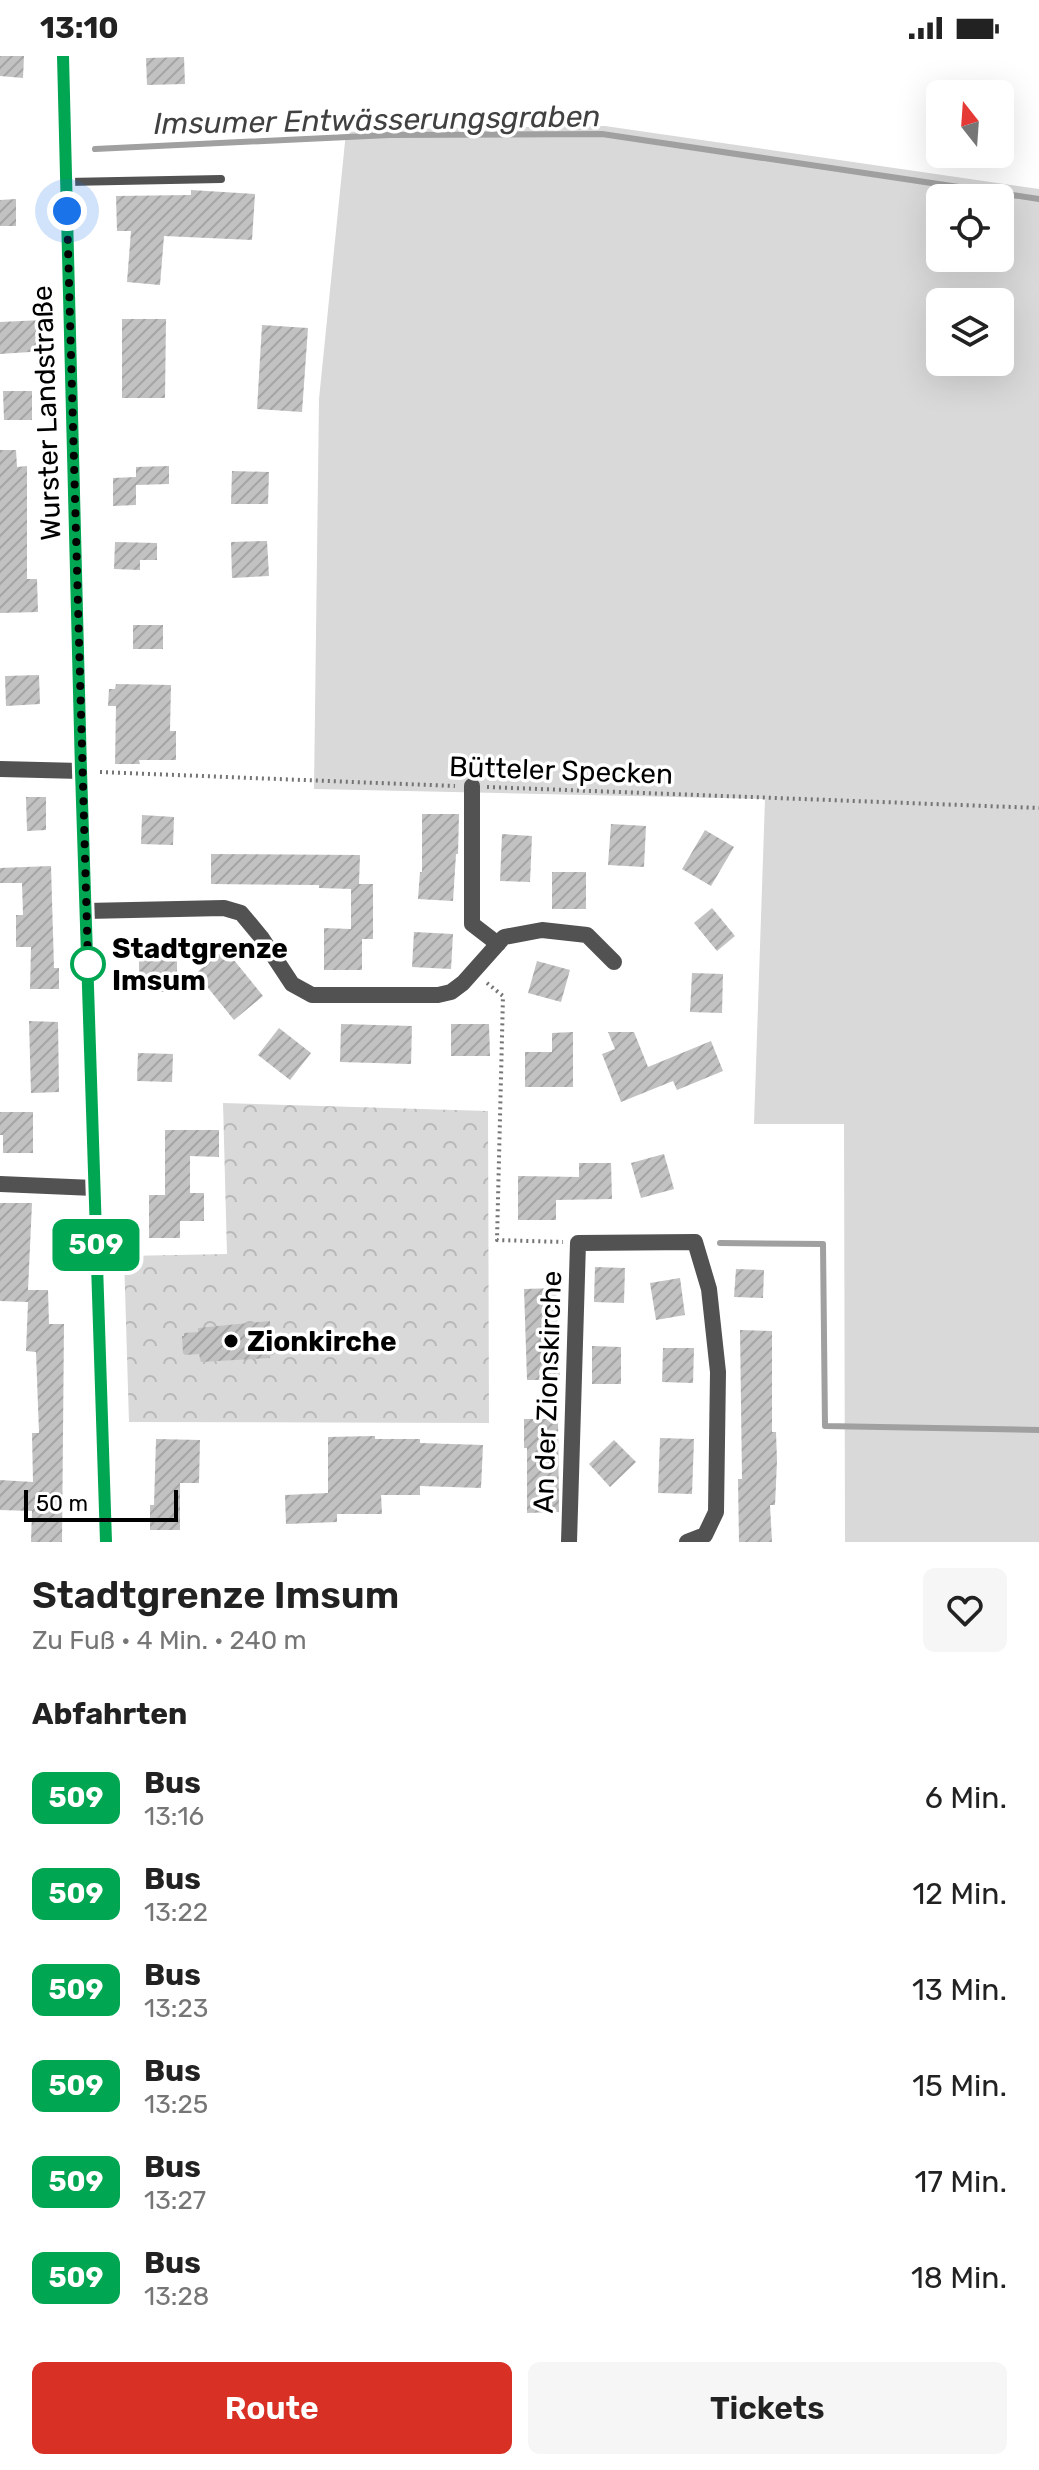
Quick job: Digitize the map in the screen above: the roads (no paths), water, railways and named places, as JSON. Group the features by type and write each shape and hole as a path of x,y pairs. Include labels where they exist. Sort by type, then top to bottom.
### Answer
{"main road":[{"name":"Wurster Landstraße","path":"63,56 81,769 106,1542"}],"street":[{"path":"0,769 81,769"},
{"path":"472,786 472,924 498,944"},
{"path":"86,911 224,908 241,913 292,984 312,995 438,995 451,992 504,937 542,930 587,935 614,962"},
{"path":"0,1184 94,1188"},
{"name":"An der Zionskirche","path":"569,1542 578,1243 695,1242 709,1289 718,1372 716,1512 705,1535 687,1542"}],"lane":[{"path":"66,182 221,179"}],"waterway":[{"name":"Imsumer Entwässerungsgraben","path":"95,149 389,135 602,134 1039,199"},
{"path":"720,1243 823,1244 825,1426 1039,1430"}],"place":[{"name":"Stadtgrenze Imsum","path":"88,964"},
{"name":"Zionkirche","path":"231,1341"}]}
